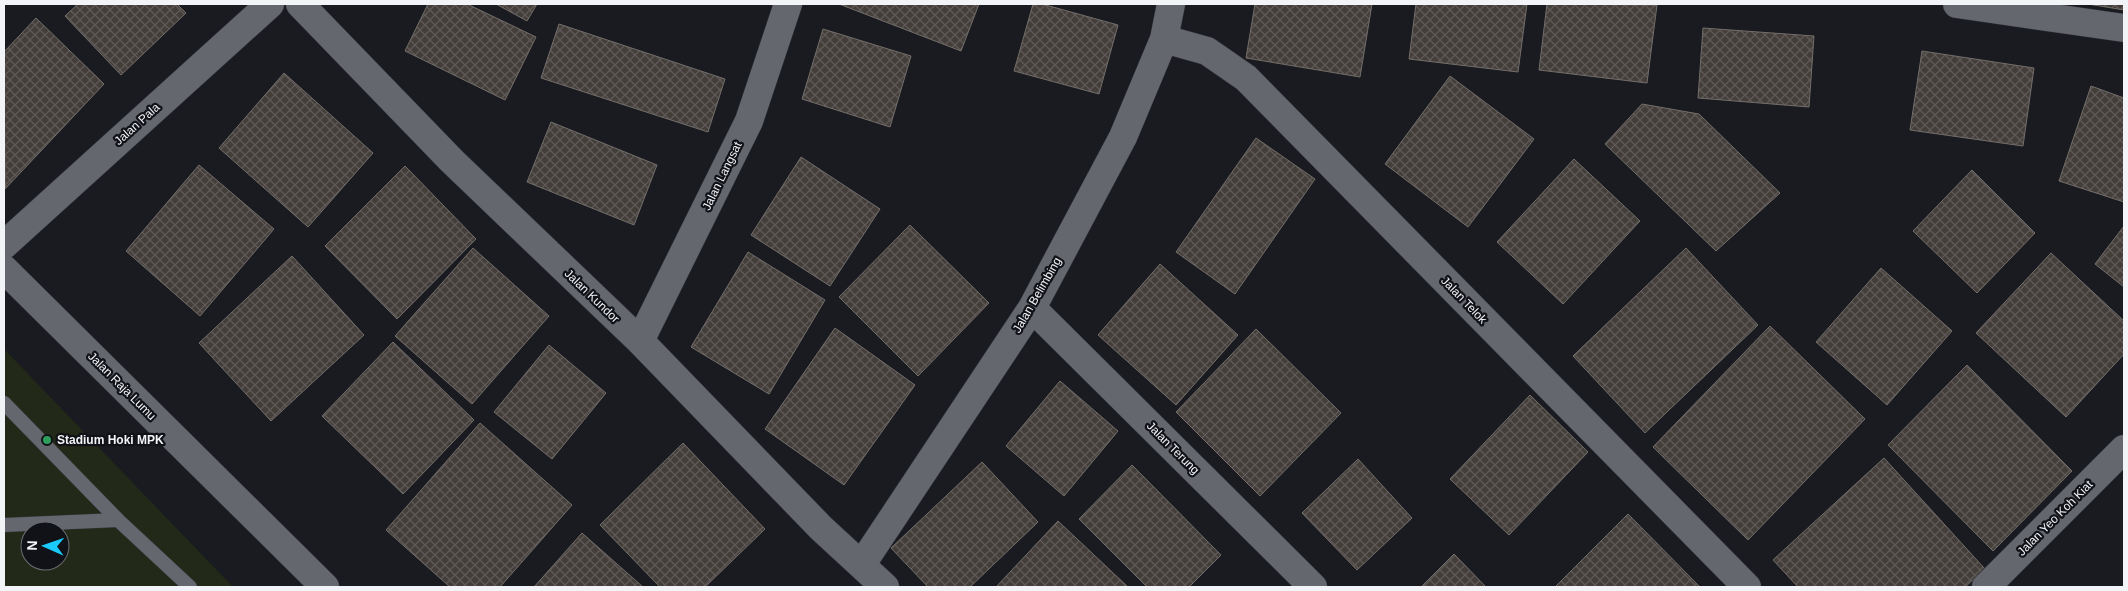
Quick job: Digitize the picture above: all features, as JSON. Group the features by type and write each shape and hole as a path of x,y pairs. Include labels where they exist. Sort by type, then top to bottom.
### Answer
{"street":[{"name":"Jalan Pala","path":"4,245 270,4"},
{"name":"Jalan Kundor","path":"300,4 452,161 640,342 821,528 885,587"},
{"name":"Jalan Langsat","path":"640,342 749,121 788,4"},
{"name":"Jalan Belimbing","path":"862,564 1032,308 1123,137 1164,39 1171,4"},
{"path":"1957,4 2124,28"},
{"name":"Jalan Telok","path":"1164,39 1207,51 1246,78 1747,587"},
{"name":"Jalan Raja Lumu","path":"4,269 325,587"},
{"name":"Jalan Terung","path":"1032,308 1313,587"},
{"name":"Jalan Yeo Koh Kiat","path":"1986,587 2124,449"}],"lane":[{"path":"4,403 118,520 190,587"},
{"path":"4,525 118,520"}],"green space":[{"name":"Stadium Hoki MPK","path":"4,349 233,587 4,587"}],"building":[{"path":"78,4 177,4 186,13 121,75 65,16"},
{"path":"428,4 467,4 536,37 505,100 405,51"},
{"path":"496,4 537,4 527,21"},
{"path":"839,4 979,4 961,51"},
{"path":"1033,4 1042,4 1118,25 1099,94 1014,71"},
{"path":"1255,4 1372,4 1360,77 1246,58"},
{"path":"1416,4 1527,4 1518,72 1409,59"},
{"path":"1547,4 1657,5 1647,83 1539,70"},
{"path":"2088,4 2124,4 2124,10"},
{"path":"36,18 104,84 5,189 4,52"},
{"path":"559,24 725,79 708,132 541,78"},
{"path":"1703,28 1814,36 1809,107 1698,98"},
{"path":"823,29 911,56 890,127 802,99"},
{"path":"1922,51 2034,68 2023,146 1910,130"},
{"path":"284,73 373,153 308,227 219,148"},
{"path":"1450,76 1534,139 1468,227 1385,164"},
{"path":"2091,86 2124,98 2124,202 2059,181"},
{"path":"1642,104 1699,114 1780,193 1716,251 1605,144"},
{"path":"551,122 657,165 634,225 527,182"},
{"path":"1256,138 1315,179 1235,294 1176,252"},
{"path":"801,157 880,209 830,286 751,235"},
{"path":"1574,159 1640,221 1563,304 1497,242"},
{"path":"199,165 274,229 200,316 126,251"},
{"path":"405,166 476,239 397,319 325,246"},
{"path":"1972,170 2035,233 1977,293 1913,231"},
{"path":"910,225 989,303 918,376 839,297"},
{"path":"2124,226 2124,287 2095,264"},
{"path":"473,248 549,316 472,404 395,336"},
{"path":"1686,248 1758,325 1645,433 1573,356"},
{"path":"748,252 825,300 769,394 691,347"},
{"path":"2051,253 2124,321 2124,354 2066,417 1976,333"},
{"path":"292,256 364,335 271,421 199,343"},
{"path":"1160,264 1238,335 1176,405 1098,335"},
{"path":"1881,268 1952,331 1887,405 1816,342"},
{"path":"1770,326 1865,419 1748,540 1653,447"},
{"path":"835,328 915,385 844,485 765,429"},
{"path":"1256,329 1341,413 1260,496 1176,412"},
{"path":"393,342 474,420 403,494 322,416"},
{"path":"549,345 606,393 552,459 494,412"},
{"path":"1967,365 2072,471 1993,551 1888,445"},
{"path":"1060,381 1118,431 1064,496 1006,446"},
{"path":"1530,395 1588,452 1509,535 1450,479"},
{"path":"480,423 572,505 500,587 450,587 386,530"},
{"path":"683,443 765,529 705,587 660,587 600,525"},
{"path":"1884,458 1985,569 1965,587 1798,587 1773,560"},
{"path":"1358,459 1412,518 1357,570 1302,513"},
{"path":"982,462 1038,522 970,587 928,587 891,548"},
{"path":"1132,465 1221,555 1189,587 1147,587 1079,519"},
{"path":"1628,514 1700,587 1555,587"},
{"path":"1058,521 1128,587 996,587"},
{"path":"582,533 643,587 534,587"},
{"path":"1454,554 1486,587 1421,587"}],"place":[{"name":"Stadium Hoki MPK","path":"47,440"}]}
